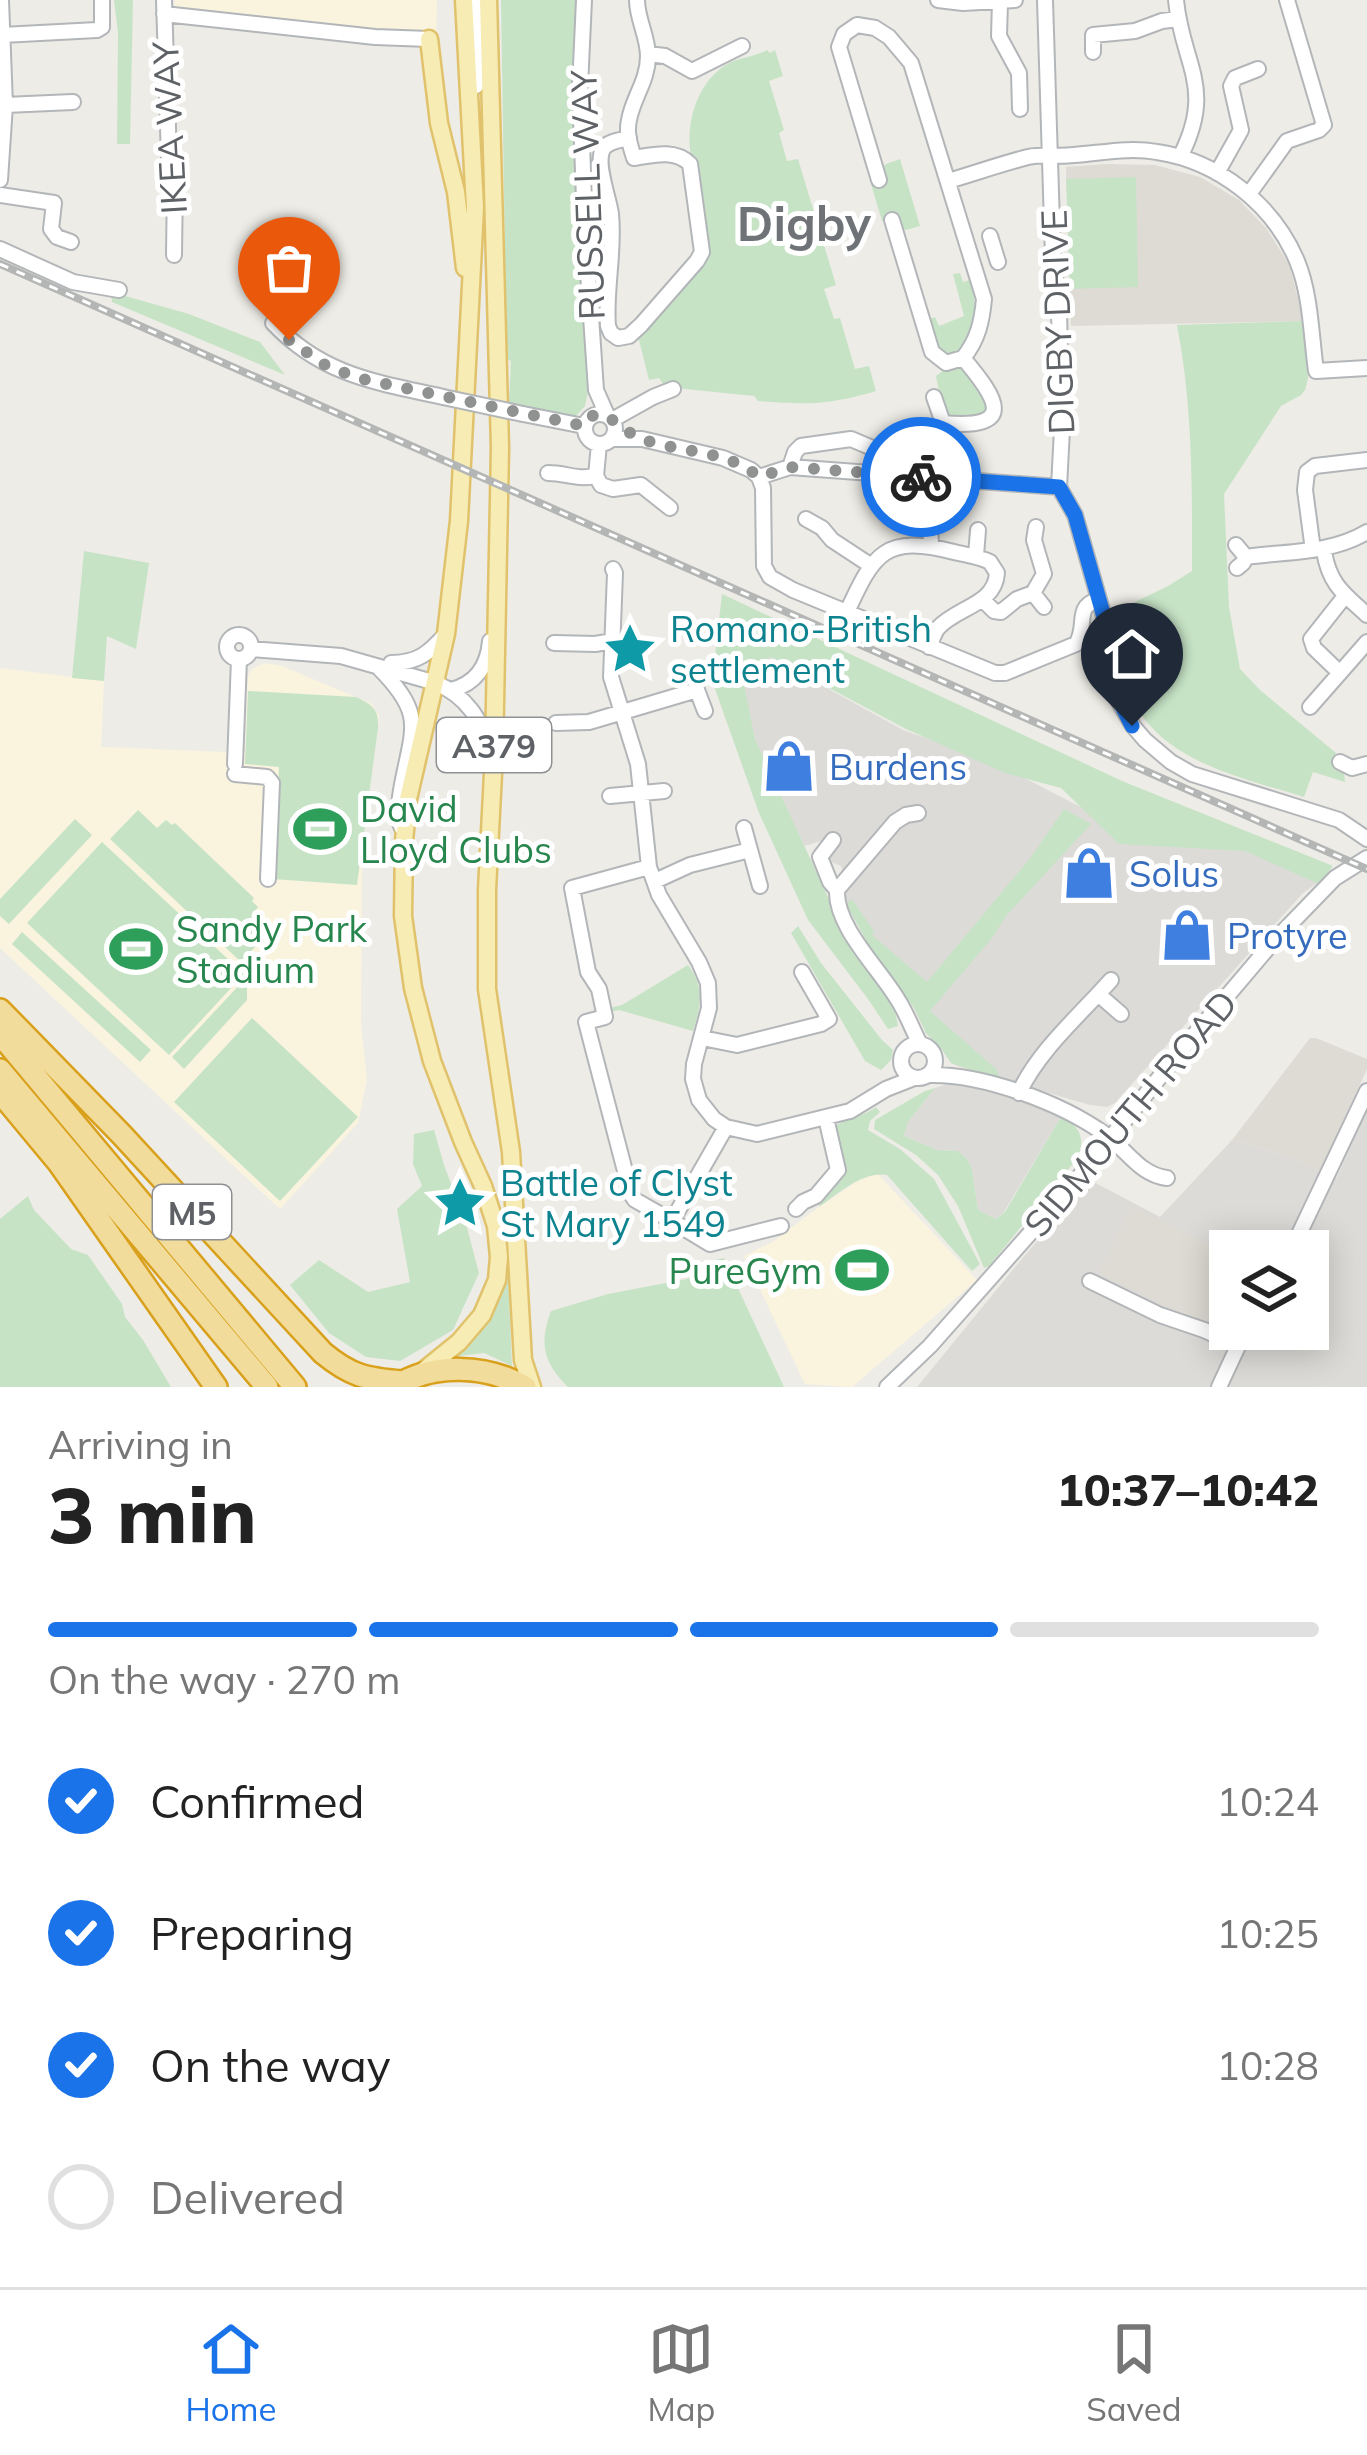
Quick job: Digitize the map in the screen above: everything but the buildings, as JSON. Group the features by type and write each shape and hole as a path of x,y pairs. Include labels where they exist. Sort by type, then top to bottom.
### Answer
{"highway":[{"name":"M5","path":"0,1010 323,1352 361,1377 404,1382"},
{"name":"M5","path":"0,1034 295,1387"},
{"name":"M5","path":"0,1070 267,1387"},
{"name":"M5","path":"0,1092 109,1232 216,1387"},
{"path":"404,1382 464,1369 492,1372 529,1387"}],"main road":[{"name":"A379","path":"404,1382 459,1342 482,1315 500,1257 483,1186 432,1060 413,988 403,916 408,800 443,687 459,521 475,207 464,0"},
{"name":"A379","path":"488,0 500,494 486,902 488,988 511,1152 521,1342 529,1387"},
{"name":"A379","path":"428,39 439,123 456,192 470,317"}],"street":[{"path":"0,180 5,105 1,0"},
{"path":"2,35 97,30 102,27 102,0"},
{"path":"470,114 476,85 476,0"},
{"name":"RUSSELL WAY","path":"584,0 580,87 596,391 609,428"},
{"path":"628,138 608,144 601,162 611,213 608,326 618,338 641,325 697,261 702,247 690,164 665,154 634,158 628,138 629,118 646,78 648,54 637,0"},
{"path":"938,0 1007,1 999,36 1020,79 1021,109"},
{"name":"DIGBY DRIVE","path":"1045,0 1062,429 1059,487 1075,515 1106,624 1115,692 1132,726 1172,763 1192,774 1339,820 1367,839"},
{"path":"1176,0 1198,94 1189,140 1180,157"},
{"path":"1249,194 1287,140 1324,125 1304,28 1288,0"},
{"path":"164,7 375,37 428,39"},
{"name":"IKEA WAY","path":"164,7 169,159 176,180 174,255"},
{"path":"1093,52 1094,34 1135,31 1178,19"},
{"path":"879,180 882,161 839,47 844,34 857,25 875,28 908,57 948,181 984,299 976,338 963,358 946,363 932,352 892,220"},
{"path":"648,54 695,70 742,46"},
{"path":"998,68 1014,62"},
{"path":"1216,173 1240,130 1231,86 1235,78 1258,68"},
{"path":"5,105 73,102"},
{"path":"948,181 1033,156 1124,149 1180,157 1216,173 1249,194 1296,259 1316,371 1367,368"},
{"path":"56,186 51,229 71,242"},
{"path":"0,195 54,202"},
{"path":"897,238 913,232"},
{"path":"0,249 73,282 118,290"},
{"path":"971,256 994,249"},
{"path":"273,322 289,340 328,367 362,379 523,414 586,422 596,414 609,428 751,470 763,488 764,566 778,584 989,671 1005,673 1076,644 1082,632 1081,612 1097,599"},
{"path":"934,398 943,423 973,429 990,418 993,400 963,358"},
{"path":"586,422 588,439 662,389"},
{"name":"RUSSELL WAY","path":"586,422 596,391"},
{"path":"609,428 596,476 601,485 620,489 641,485 666,496"},
{"path":"790,467 800,446 851,439 896,458 902,476"},
{"path":"1367,460 1315,466 1307,472 1305,490 1318,551 1329,575 1367,615"},
{"path":"759,477 790,467 1059,487"},
{"path":"548,473 596,476"},
{"path":"443,687 468,684 488,654 492,510 500,494"},
{"path":"822,528 830,513"},
{"path":"806,519 870,565"},
{"path":"930,522 931,545"},
{"path":"983,600 994,611 1001,611 1033,593 1044,574 1034,540 1036,527"},
{"path":"976,556 978,530"},
{"path":"1240,556 1318,551 1367,532"},
{"path":"847,612 870,565 899,546 931,545 990,562 998,573 996,586 939,628 929,647"},
{"path":"613,568 607,609 613,641 611,677 632,740 652,874 658,895 708,983 709,1008 694,1064 695,1090 706,1110 726,1127 757,1134 863,1105 926,1071"},
{"path":"1033,593 1044,607"},
{"path":"1339,672 1311,639 1346,596"},
{"path":"374,664 414,661 426,656 446,634"},
{"path":"554,643 613,641"},
{"path":"1310,707 1367,642"},
{"path":"268,879 272,783 267,777 235,769 245,654 340,656 443,687 477,715 494,754"},
{"path":"374,664 403,694 411,711 412,738 398,815 405,832"},
{"path":"566,718 590,722 696,682 705,711"},
{"path":"1340,762 1352,768 1367,764"},
{"path":"610,796 664,790"},
{"path":"918,813 895,822 837,890 837,901 858,945 898,998 920,1044"},
{"path":"744,828 760,886"},
{"path":"833,840 820,857 837,890"},
{"path":"750,850 572,888 588,972 599,989 605,1017 586,1022 631,1194 710,1244 749,1241 781,1226"},
{"name":"SIDMOUTH ROAD","path":"894,1384 972,1301 1284,930 1335,878 1367,858"},
{"path":"702,1038 737,1045 833,1025 802,972"},
{"path":"1019,1094 1036,1065 1111,980"},
{"path":"1098,994 1121,1014"},
{"path":"906,1015 903,1058 907,1074 926,1071 958,1076 1019,1094 1086,1121 1152,1175 1167,1178"},
{"path":"886,1089 910,1046 931,1049 926,1071"},
{"path":"1301,1230 1367,1091"},
{"path":"796,1209 836,1174 841,1154 826,1118"},
{"path":"672,1221 726,1127"},
{"path":"1090,1281 1209,1332"},
{"path":"1219,1387 1236,1350"}],"shaded area":[{"path":"175,0 437,0 436,47 174,17"},
{"path":"1155,165 1200,177 1239,200 1266,228 1289,264 1304,321 1071,326 1066,167"},
{"path":"771,657 903,730 994,762 1142,839 1247,840 1326,877 1303,893 1115,1103 1090,1105 963,1068 951,1063 926,1033 914,1008 871,949 844,899 847,885 841,866 829,861 821,841 804,846 755,739 740,669"},
{"path":"265,663 372,704 379,716 362,843 361,1025 367,1079 358,1123 280,1209 0,948 0,668 104,681 101,747 227,752 245,751 248,676"},
{"path":"1310,1038 1367,1059 1367,1069 1320,1171 1292,1157 1232,1140"},
{"path":"959,1080 1013,1094 1062,1115 996,1219 978,1210 968,1160 958,1151 937,1150 904,1136 908,1122 935,1088"},
{"path":"1367,1110 1367,1387 917,1387 1090,1180 1160,1217 1232,1140 1292,1157 1336,1179"},
{"path":"877,1173 977,1280 852,1387 805,1384 744,1256"},
{"path":"1132,1206 1209,1244 1209,1326 1101,1275"}],"green space":[{"path":"114,0 133,0 130,144 117,144"},
{"path":"501,0 578,0 576,143 590,382 585,406 574,418 509,402"},
{"path":"775,50 783,76 769,81 784,130 779,133 787,161 798,159 836,285 824,289 834,319 840,318 855,369 869,366 876,391 831,401 791,403 665,387 659,378 649,380 638,336 703,261 690,149 696,103 707,82 724,66"},
{"path":"900,159 920,226 906,230 899,227 896,217 882,221 871,184 885,180 882,169"},
{"path":"1136,177 1138,287 1070,289 1066,179"},
{"path":"960,273 963,282 970,280 975,323 969,341 953,359 938,351 929,319 935,317 939,326 964,316 953,274"},
{"path":"111,292 189,314 260,342 285,375 112,302"},
{"path":"1304,321 1305,390 1281,406 1224,494 1229,607 1240,669 1336,753 1332,765 1344,773 1345,782 1313,772 1304,797 1196,760 1152,727 1135,705 1123,674 1120,637 1112,613 1192,571 1189,417 1177,325"},
{"path":"963,367 988,394 988,417 944,420 936,376"},
{"path":"84,551 149,563 136,649 107,636 104,681 72,678"},
{"path":"722,594 1122,781 1333,866 1319,884 1245,851 1119,844 1061,788 1005,773 906,729 771,657 741,670 755,739 833,908 856,952 894,1005 898,1026 888,1029 808,920 759,813 714,686"},
{"name":"David Lloyd Clubs","path":"248,691 356,697 376,712 378,728 357,885 273,879 279,767 245,764"},
{"path":"1064,809 1091,824 1006,916 930,1011 996,1069 1001,1080 951,1063 926,1033 846,904 852,899 874,931 872,935 927,982 1031,857"},
{"name":"Sandy Park Stadium","path":"138,810 157,828 166,820 175,823 254,898 258,907 251,916 268,933 241,962 110,839"},
{"path":"75,819 92,835 9,924 0,916 0,899"},
{"name":"Sandy Park Stadium","path":"102,842 244,974 169,1055 27,923"},
{"path":"798,926 821,963 893,1050 881,1070 865,1061 791,933"},
{"name":"Sandy Park Stadium","path":"22,932 151,1050 140,1062 12,944"},
{"path":"688,965 700,997 693,1031 619,1010 610,1012 609,1008"},
{"name":"Sandy Park Stadium","path":"243,981 247,1000 184,1069 172,1057"},
{"path":"252,1018 358,1117 280,1201 174,1102"},
{"path":"935,1088 908,1122 904,1136 937,1150 958,1151 968,1160 978,1210 996,1219 1005,1212 1062,1115 1080,1134 1076,1160 984,1268 958,1206 938,1175 874,1129 875,1120"},
{"path":"876,1107 880,1112 868,1130 900,1149 934,1179 980,1264 972,1271 887,1175 860,1180 819,1207 840,1181 834,1127"},
{"path":"434,1130 479,1273 453,1330 400,1361 366,1357 329,1333 290,1285 319,1260 368,1292 410,1282 397,1209 422,1186 413,1164 414,1134"},
{"path":"28,1196 34,1210 71,1249 88,1255 171,1387 0,1387 0,1219"},
{"path":"507,1253 512,1366 484,1353 450,1357 490,1311"},
{"path":"724,1258 784,1387 568,1387 553,1370 545,1343 551,1311 687,1279"}],"railway":[{"path":"0,264 1367,869"}],"way so far":[{"path":"289,340 328,367 362,379 584,426 588,418 603,414 642,439 723,458 759,477 790,467 921,477"}],"place":[{"name":"Romano-British settlement","path":"630,649"},
{"name":"Burdens","path":"789,766"},
{"name":"David Lloyd Clubs","path":"320,829"},
{"name":"Solus","path":"1089,873"},
{"name":"Protyre","path":"1187,935"},
{"name":"Sandy Park Stadium","path":"136,949"},
{"name":"Battle of Clyst St Mary 1549","path":"460,1203"},
{"name":"PureGym","path":"862,1270"}],"district":[{"name":"Digby","path":"804,223"}],"route":[{"path":"921,477 1059,487 1064,492 1106,624 1115,692 1132,726"}]}
